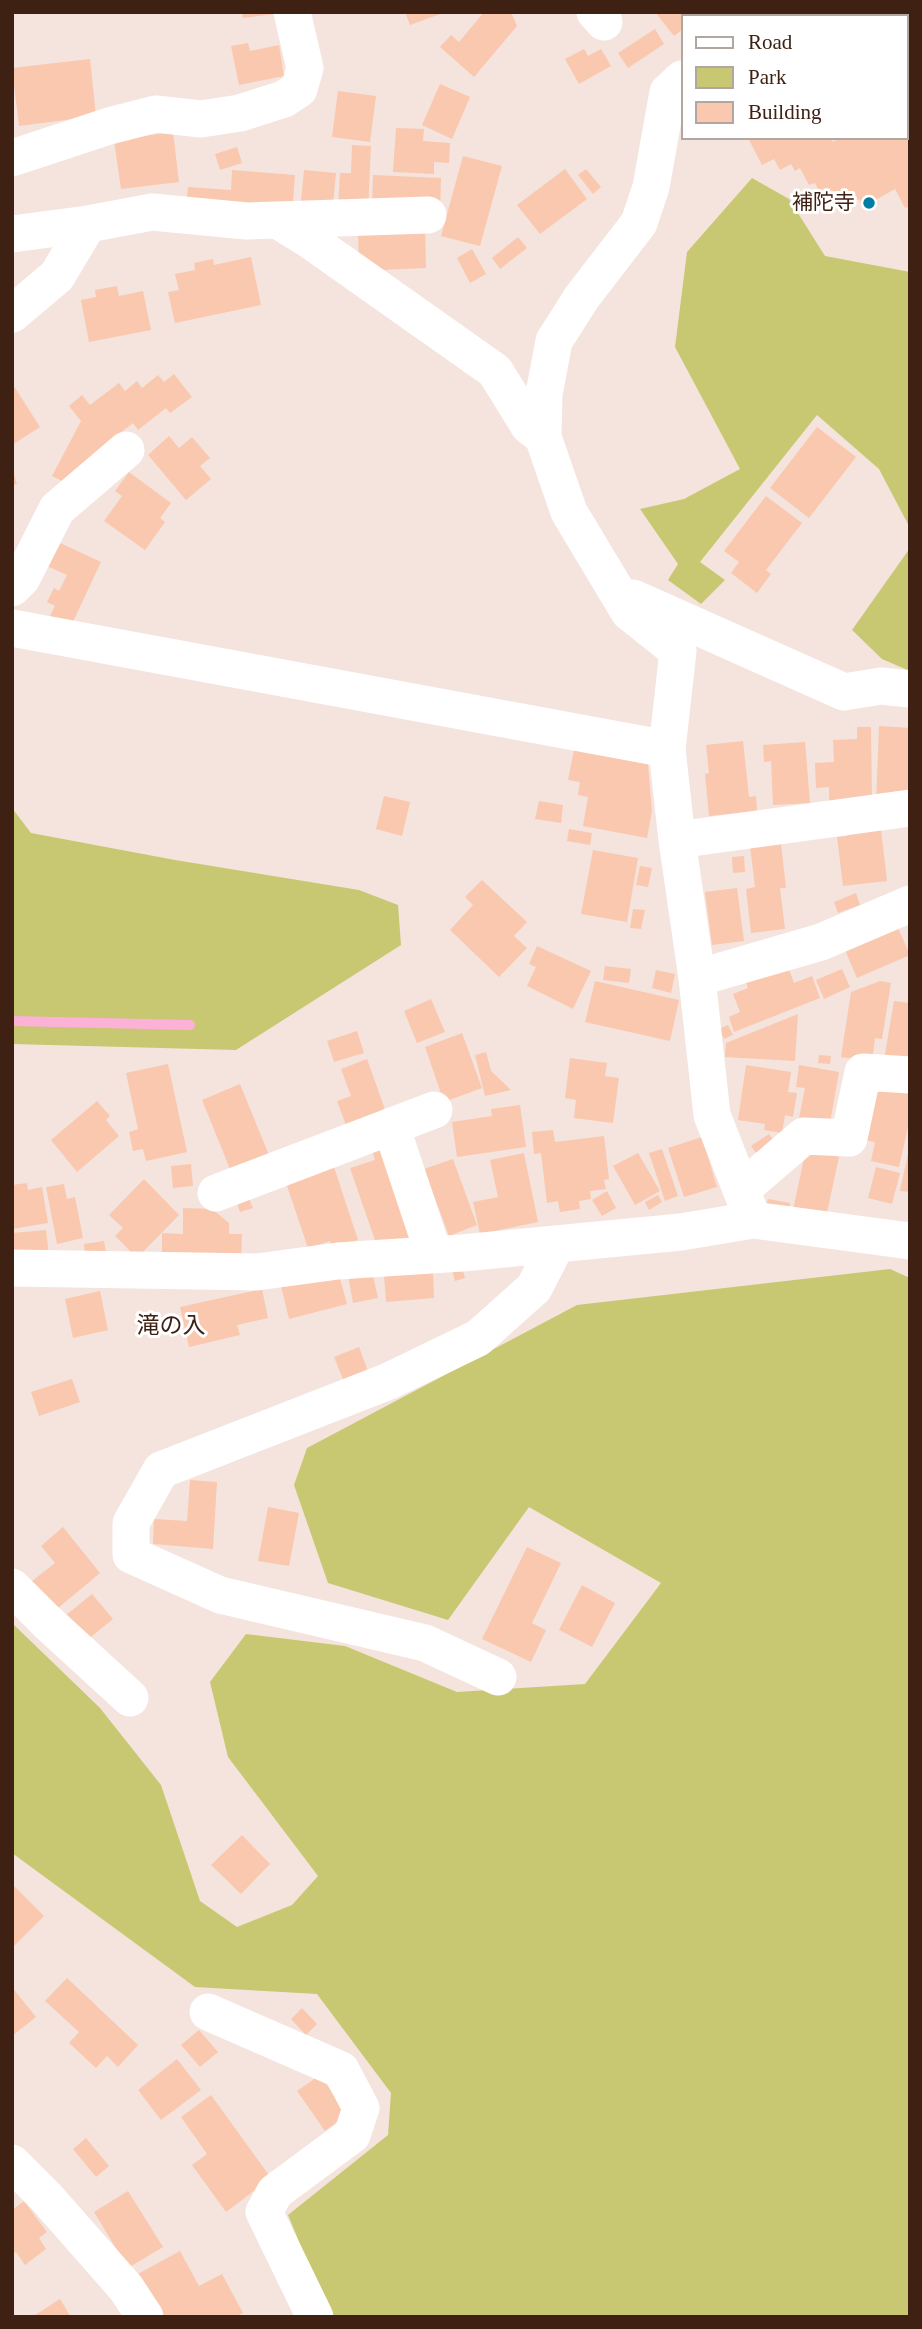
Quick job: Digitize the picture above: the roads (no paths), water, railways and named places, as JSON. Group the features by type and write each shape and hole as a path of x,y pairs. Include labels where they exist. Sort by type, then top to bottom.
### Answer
{"street":[{"path":"12,158 109,126 156,114 201,119 240,113 285,99 299,89 305,68 292,12"},
{"path":"680,81 668,92 651,187 639,223 582,297 554,341 544,394 543,438 569,512 629,612 678,651 667,749 677,840 697,978 712,1115 747,1205"},
{"path":"12,234 152,212 247,221 428,215"},
{"path":"279,221 309,239 495,372 529,426 543,438"},
{"path":"12,314 57,276 89,224"},
{"path":"15,580 57,509 126,450"},
{"path":"616,590 844,692 881,686 910,689"},
{"path":"12,628 667,749"},
{"path":"677,840 910,808"},
{"path":"697,978 821,942 910,904"},
{"path":"12,1268 257,1272 338,1261 556,1245 681,1232 747,1205 804,1136 849,1138 863,1072 910,1074"},
{"path":"216,1193 434,1110"},
{"path":"391,1126 434,1255"},
{"path":"747,1205 910,1241"},
{"path":"498,1677 425,1643 220,1595 131,1555 131,1523 161,1470 389,1381 478,1338 534,1288 556,1245"},
{"path":"12,1587 130,1698"},
{"path":"208,2012 341,2070 361,2108 352,2135 275,2192 264,2212 315,2317"},
{"path":"12,2163 46,2197 108,2268 145,2317"}],"waterway":[{"path":"12,1021 190,1025"}],"place":[{"name":"補陀寺","path":"869,203"}],"district":[{"name":"滝の入","path":"171,1327"}]}
